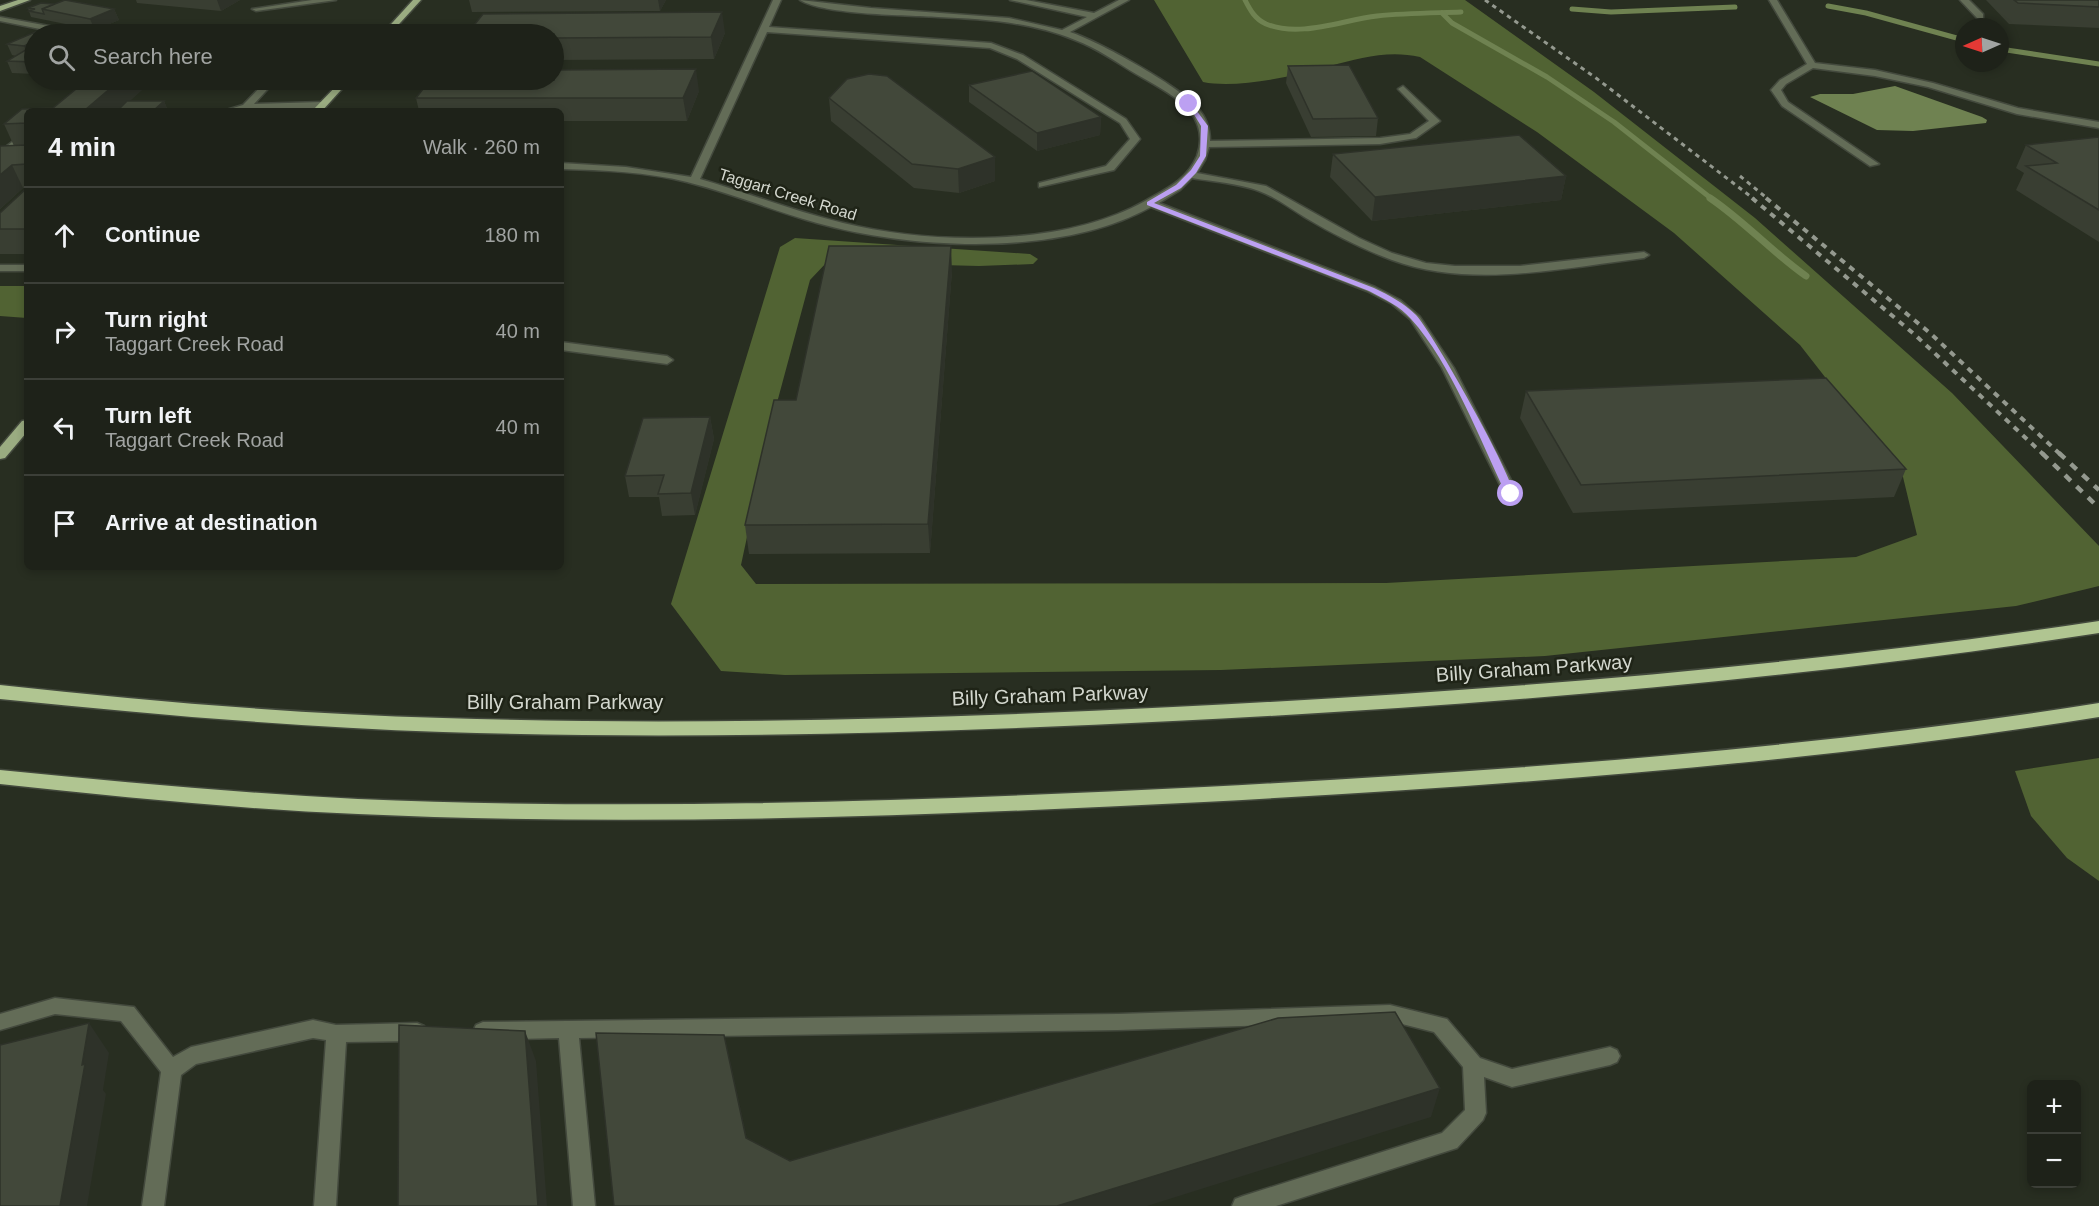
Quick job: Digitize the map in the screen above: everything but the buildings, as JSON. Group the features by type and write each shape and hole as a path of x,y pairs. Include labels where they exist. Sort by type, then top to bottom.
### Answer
{"highway":[{"name":"Billy Graham Parkway","path":"0,692 294,717 506,727 793,727 1081,719 1364,705 1637,684 1947,651 2099,627"},
{"path":"0,777 279,801 460,810 781,809 1089,801 1392,784 1684,761 2015,724 2099,710"}],"main road":[{"path":"0,9 26,0"},
{"path":"395,24 417,0"},
{"path":"319,108 336,90"},
{"path":"0,455 24,427"}],"street":[{"path":"256,9 332,0"},
{"path":"694,181 777,0"},
{"path":"804,0 874,11 989,18 1077,38 1173,91 1200,116 1204,126 1205,144 1369,141 1413,136 1435,121 1403,89"},
{"path":"1014,0 1095,16"},
{"path":"1063,33 1125,0"},
{"path":"1773,0 1812,65"},
{"path":"1964,0 1980,16"},
{"path":"0,20 24,24"},
{"path":"764,29 991,46 1020,57 1123,121 1135,139 1110,168 1043,185"},
{"path":"1874,164 1778,96 1776,90 1783,82 1812,65 1930,85 2017,111 2099,125"},
{"path":"245,108 262,90"},
{"path":"0,156 24,136"},
{"name":"Taggart Creek Road","path":"564,166 611,167 694,181 821,222 875,233 939,240 1022,237 1064,231 1102,222 1149,204 1178,186 1190,175 1203,156 1205,144"},
{"path":"1190,175 1261,188 1380,251 1401,260 1437,267 1492,270 1644,255"},
{"path":"1149,204 1371,289 1396,302 1414,317 1448,368 1511,494"},
{"path":"0,268 24,268"},
{"path":"564,345 667,360"},
{"path":"0,1022 55,1006 127,1013 171,1070 153,1206"},
{"path":"464,1031 1118,1022 1390,1013 1440,1025 1473,1064 1512,1078 1610,1056"},
{"path":"171,1070 191,1056 313,1029 336,1034 440,1032"},
{"path":"568,1029 584,1206"},
{"path":"325,1206 336,1034"},
{"path":"1243,1206 1449,1141 1476,1113 1473,1064"}],"shaded area":[{"path":"1154,0 1465,0 1594,92 1755,218 1952,393 2099,546 2099,586 2016,606 1545,656 1221,670 785,675 721,671 671,604 780,247 795,238 1030,254 1038,259 1033,264 979,266 827,262 810,280 771,425 741,565 756,584 1386,583 1856,557 1917,535 1903,477 1800,345 1674,233 1537,132 1420,57 1408,55 1374,56 1249,83 1203,82"},
{"path":"1895,86 1982,117 1987,120 1986,123 1913,131 1877,130 1810,97 1820,94 1853,94"},
{"path":"0,286 24,286 24,318 0,316"},
{"path":"2099,758 2099,881 2067,858 2031,816 2015,771"}],"waterway":[{"path":"1245,0 1253,14 1262,22 1279,28 1293,29 1321,27 1377,16 1461,12"},
{"path":"1828,6 1866,13 1955,38"},
{"path":"1572,9 1611,12 1735,7"},
{"path":"1442,13 1452,23 1547,77 1614,122 1712,199"},
{"path":"2009,50 2099,64"},
{"path":"1710,198 1806,276"}],"railway":[{"path":"1485,0 1596,78 1754,199"},
{"path":"1740,176 1768,199"},
{"path":"1752,198 1914,334 2044,455"},
{"path":"1766,198 1930,333 2061,455"},
{"path":"2042,453 2099,508"},
{"path":"2059,453 2099,490"}],"route":[{"path":"1189,104 1200,116 1204,126 1206,141 1203,156 1194,172 1178,186 1149,204 1371,289 1396,302 1414,317 1448,368 1511,494"}]}
